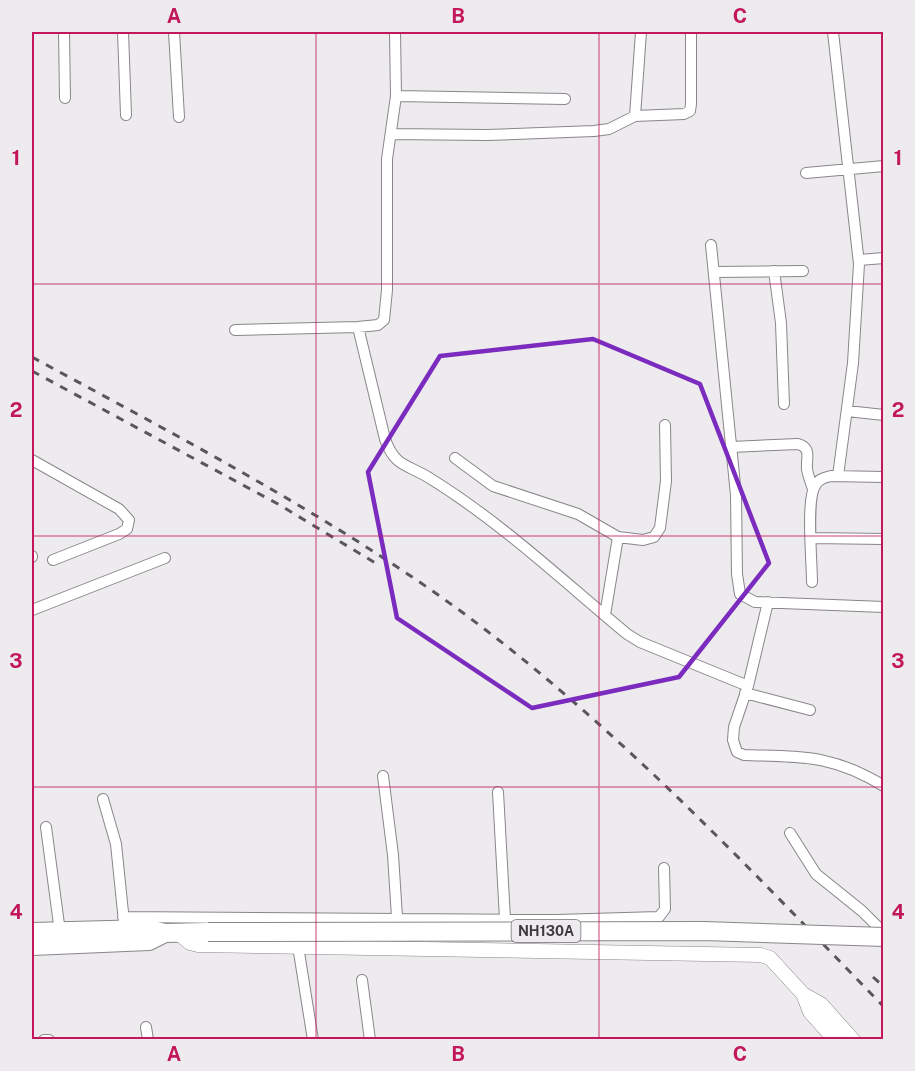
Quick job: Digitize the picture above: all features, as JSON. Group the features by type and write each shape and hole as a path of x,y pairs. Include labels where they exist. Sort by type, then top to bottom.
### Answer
{"highway":[{"name":"NH130A","path":"32,932 60,932 124,923 172,933 704,931 884,935"},
{"name":"NH130A","path":"32,946 149,942 172,933"}],"street":[{"path":"64,32 65,98"},
{"path":"123,32 126,115"},
{"path":"174,32 179,117"},
{"path":"235,330 358,327 378,325 385,316 387,159 396,96 395,32"},
{"path":"635,116 641,32"},
{"path":"391,134 487,135 600,131 635,116 679,115 690,111 691,32"},
{"path":"833,32 859,260 853,363 838,476"},
{"path":"396,96 566,99"},
{"path":"806,173 884,166"},
{"path":"711,245 736,495 738,590 746,599 768,603 884,607"},
{"path":"859,260 884,258"},
{"path":"774,271 781,323 784,404"},
{"path":"714,272 803,271"},
{"path":"358,327 385,439 396,460 431,479 482,516 543,562 640,642 746,690 810,710"},
{"path":"847,411 884,415"},
{"path":"455,458 493,486 578,514 618,537 643,540 658,534 666,481 665,425"},
{"path":"731,447 798,444 804,446 808,451 807,468 813,489 812,582"},
{"path":"32,460 119,509 129,520 127,529 119,534 53,560"},
{"path":"813,489 822,478 884,477"},
{"path":"605,615 618,537"},
{"path":"812,538 884,539"},
{"path":"32,609 165,558"},
{"path":"768,603 733,732 734,746 739,753 828,759 850,767 884,786"},
{"path":"383,776 393,855 397,917"},
{"path":"498,792 505,919"},
{"path":"103,799 116,844 124,923 397,917 505,919 659,917 665,909 664,868"},
{"path":"46,827 60,932"},
{"path":"790,833 816,874 862,911 884,935"},
{"path":"172,933 198,945 753,954 770,958 803,994 820,1005 853,1040"},
{"path":"298,946 313,1040"},
{"path":"362,980 370,1040"},
{"path":"803,994 810,1012 835,1040"},
{"path":"146,1027 148,1040"},
{"path":"44,1040 49,1040"}],"highlighted area":[{"path":"593,339 700,384 769,563 679,677 532,708 397,618 368,472 440,356"}],"railway":[{"path":"32,357 236,469 336,528 386,559 496,638 555,686 669,789 884,1007"},
{"path":"32,371 278,504 377,564"},
{"path":"873,977 884,987"}]}
